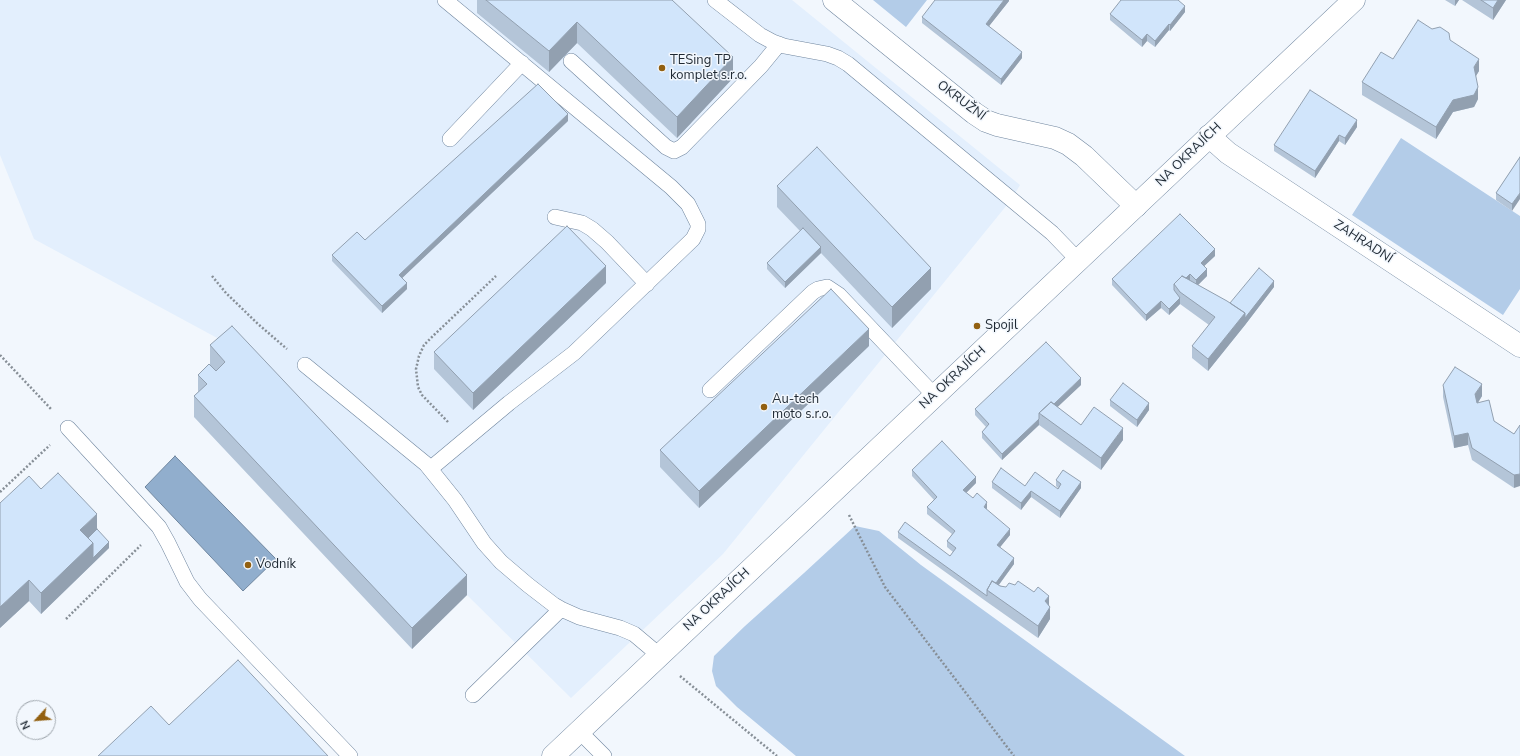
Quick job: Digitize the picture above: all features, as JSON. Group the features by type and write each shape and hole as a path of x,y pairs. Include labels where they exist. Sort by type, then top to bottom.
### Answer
{"street":[{"name":"OKRUŽNÍ","path":"834,0 974,113 986,121 997,125 1055,138 1068,144 1084,156 1136,206"},
{"name":"NA OKRAJÍCH","path":"553,756 1354,0"},
{"name":"ZAHRADNÍ","path":"1210,136 1228,153 1520,346"}],"lane":[{"path":"430,469 509,403 562,363 694,239 697,234 698,224 688,204 671,187 445,0"},
{"path":"715,0 760,35 779,44 827,54 848,64 1052,233 1078,260"},
{"path":"571,61 666,147 674,151 682,147 761,66 779,44"},
{"path":"450,138 522,63"},
{"path":"555,216 575,221 592,229 608,242 647,284"},
{"path":"710,390 813,292 818,288 828,287 839,295 934,395"},
{"path":"305,364 412,451 430,469 455,500 484,543 501,562 541,596 562,609 586,619 620,628 634,634 659,655"},
{"path":"68,428 159,527 168,542 187,582 200,599 350,756"},
{"path":"473,695 562,609"},
{"path":"579,731 604,756"}],"path":[{"path":"212,276 226,293 258,324 305,364"},
{"path":"465,440 422,395 418,388 416,369 424,344 496,276"},
{"path":"0,355 68,428 0,492"},
{"path":"836,488 885,587 1014,756"},
{"path":"66,619 159,527"},
{"path":"659,655 685,681 777,756"}],"shaded area":[{"path":"0,0 792,0 1020,185 1011,200 723,554 571,698 467,595 232,346 34,239 0,155"},
{"path":"873,0 927,0 906,27"},
{"path":"1401,138 1520,216 1520,289 1503,315 1352,215"},
{"path":"175,456 276,559 243,591 145,487"},
{"path":"855,526 879,531 921,565 1185,756 796,756 737,707 716,686 712,671 714,656"}],"building":[{"path":"486,0 672,0 733,57 677,117 577,22 549,51"},
{"path":"935,0 1004,0 986,24 1022,52 1001,79 922,17"},
{"path":"1121,0 1178,0 1185,6 1155,41 1147,34 1142,40 1110,14"},
{"path":"1481,0 1498,0 1493,8"},
{"path":"1418,20 1432,29 1440,27 1449,33 1450,40 1479,59 1474,67 1478,87 1474,95 1453,100 1436,127 1362,82 1381,52 1393,59"},
{"path":"538,84 568,114 399,275 407,283 382,306 332,255 357,232 365,240"},
{"path":"1310,90 1357,120 1345,138 1339,135 1315,171 1274,145"},
{"path":"817,147 931,268 892,307 777,186"},
{"path":"1520,157 1520,193 1512,204 1496,193"},
{"path":"1180,214 1215,249 1201,263 1207,269 1196,280 1190,274 1186,278 1182,276 1174,284 1174,290 1180,298 1169,309 1161,301 1146,315 1112,279"},
{"path":"567,226 606,266 473,393 434,352"},
{"path":"803,228 821,247 785,282 767,263"},
{"path":"1259,268 1274,281 1245,318 1245,313 1230,303"},
{"path":"1182,276 1227,301 1245,313 1208,359 1192,346 1215,317 1180,292 1174,284"},
{"path":"831,289 869,329 699,491 660,450"},
{"path":"232,326 467,575 412,628 194,396 207,384 198,375 209,364 216,371 225,362 210,345"},
{"path":"1046,342 1081,378 1054,404 1051,402 1039,413 1039,419 1002,454 982,432 989,424 975,409"},
{"path":"1455,367 1482,384 1475,394 1477,403 1489,400 1494,421 1514,434 1520,425 1520,474 1514,475 1472,448 1468,433 1454,436 1443,385"},
{"path":"1123,383 1149,403 1137,420 1110,400"},
{"path":"1051,402 1081,425 1094,407 1123,428 1101,458 1039,413"},
{"path":"942,441 976,477 963,490 973,498 977,493 987,502 984,507 1010,529 997,545 1014,558 996,583 992,581 987,590 987,596 898,532 905,522 950,556 956,548 947,541 955,531 927,507 937,497 912,470"},
{"path":"1001,468 1025,486 1035,472 1058,489 1061,484 1056,480 1063,470 1081,482 1060,511 1031,491 1021,503 992,482"},
{"path":"58,473 97,514 80,530 93,543 41,593 29,580 0,607 0,503 29,476 41,489"},
{"path":"97,529 109,542 93,558 93,543 88,538"},
{"path":"992,581 1000,586 1006,587 1009,583 1015,585 1018,581 1034,592 1038,587 1049,596 1045,601 1050,607 1038,626 987,590"},
{"path":"238,660 328,756 98,756 151,706 169,725"}],"place":[{"name":"TESing TP komplet s.r.o.","path":"662,68"},
{"name":"Spojil","path":"977,326"},
{"name":"Au-tech moto s.r.o.","path":"764,407"},
{"name":"Vodník","path":"248,565"}]}
